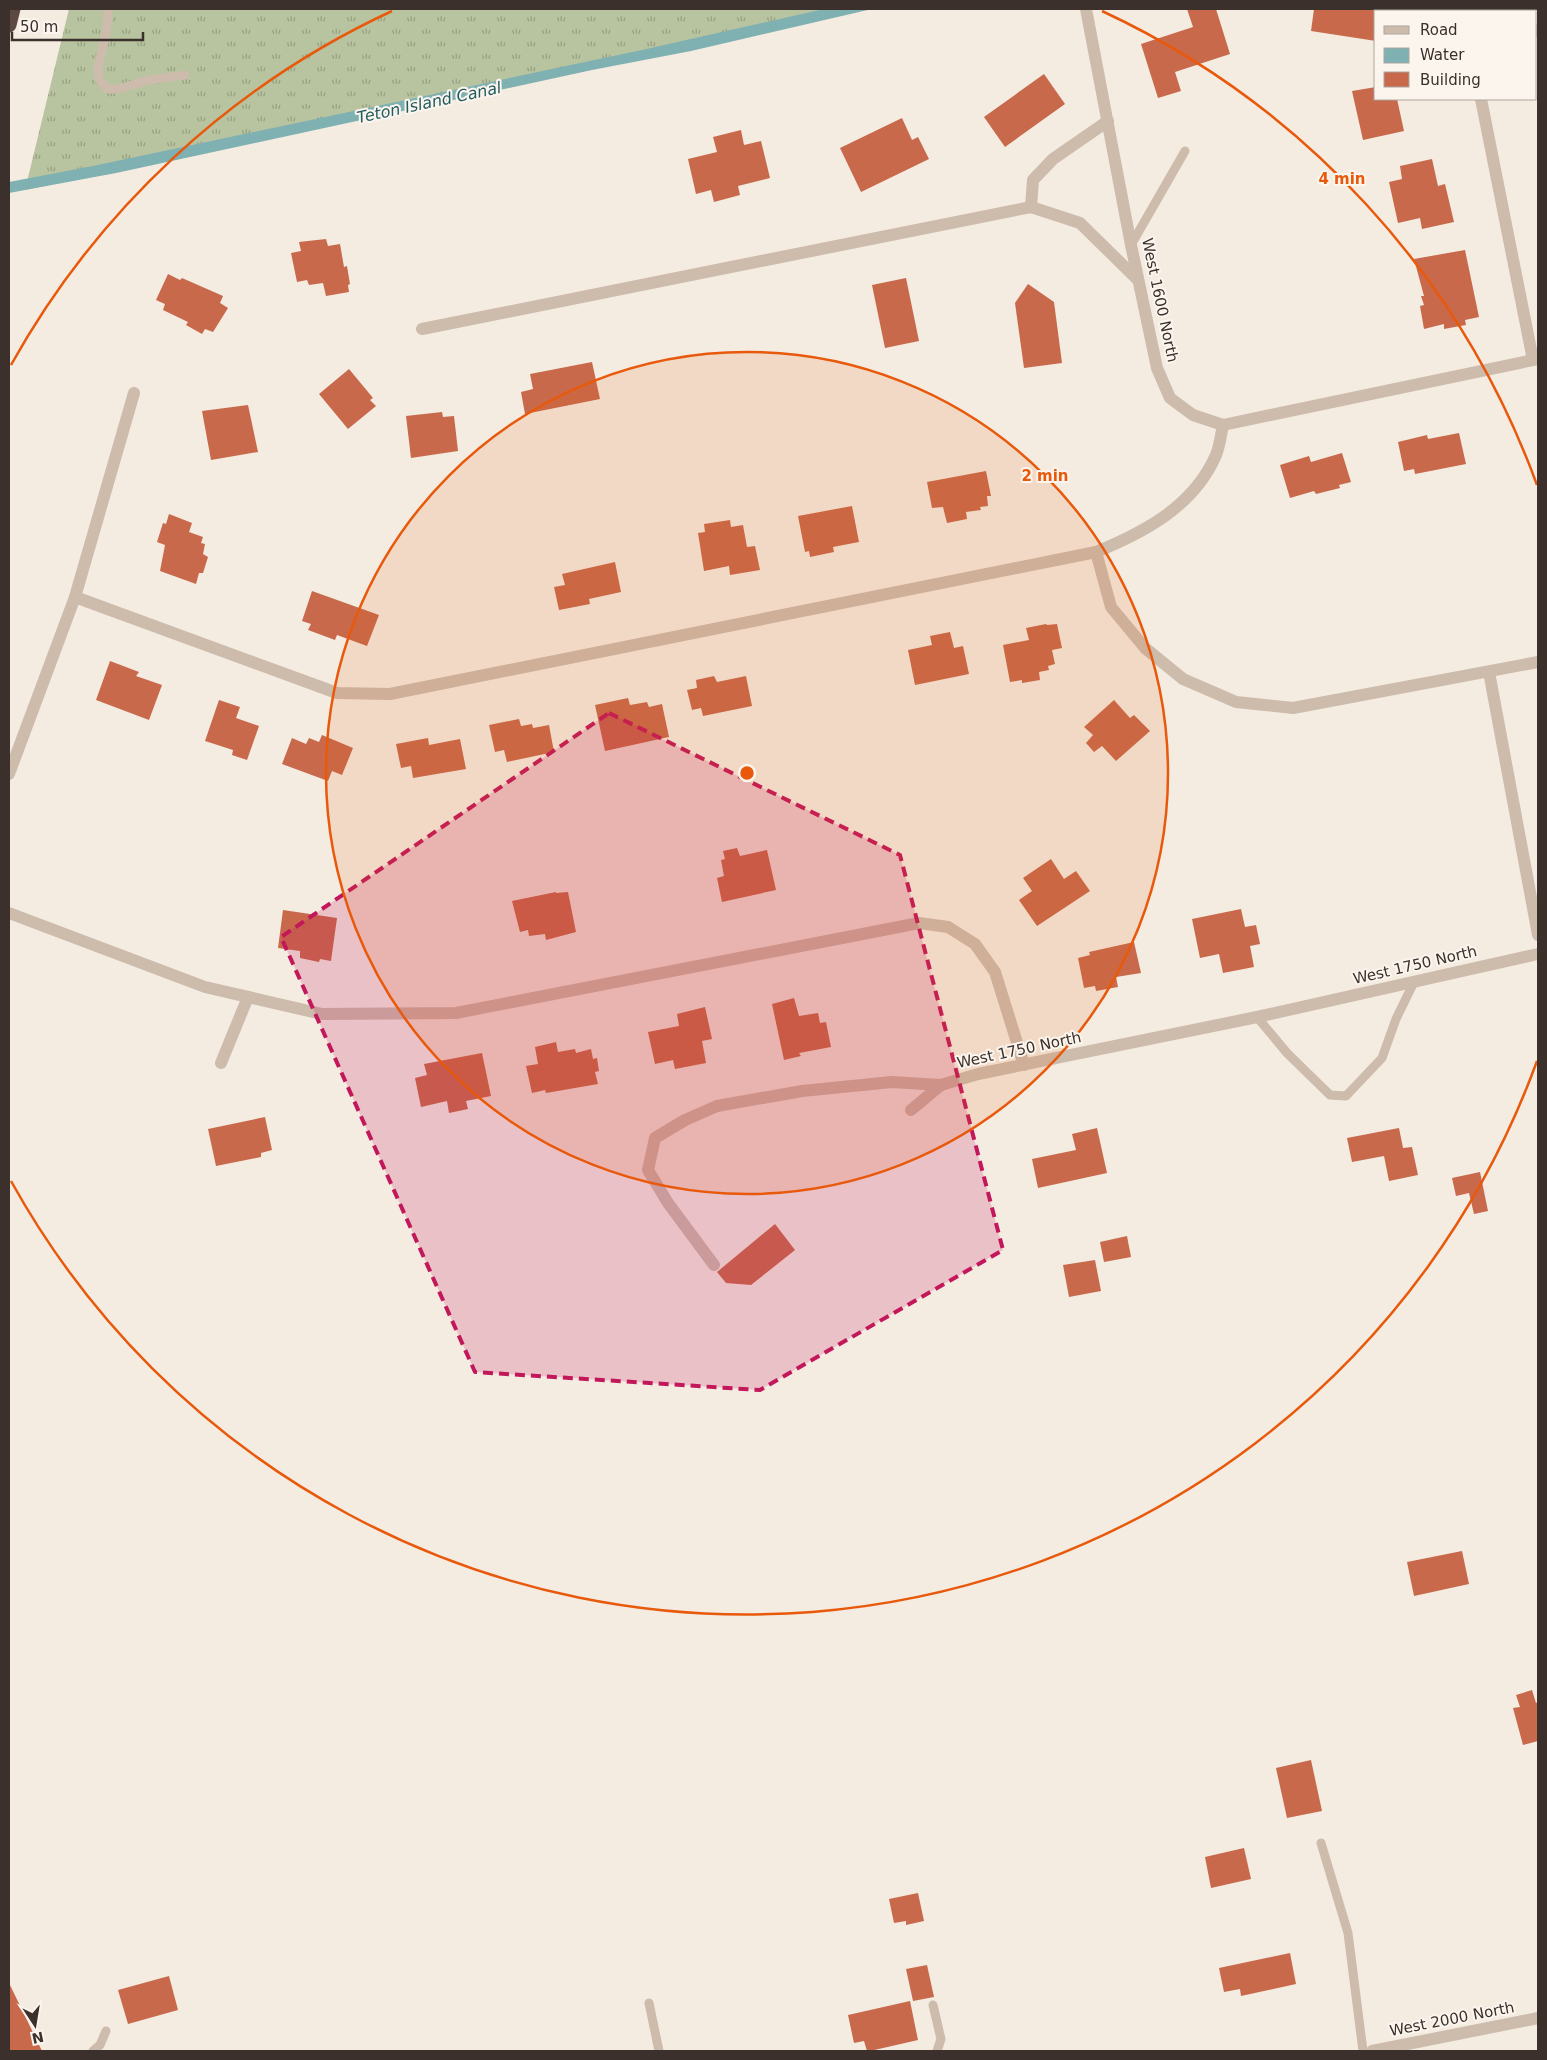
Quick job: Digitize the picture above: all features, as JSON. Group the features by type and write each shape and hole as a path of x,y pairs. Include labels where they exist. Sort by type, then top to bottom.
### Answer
{"highway":[{"path":"9,24 13,9"}],"street":[{"name":"West 1600 North","path":"1086,9 1131,246 1157,368 1170,398 1193,415 1223,425"},
{"path":"75,597 337,693 390,694 1096,552 1131,537 1165,517 1197,486 1216,454 1223,425 1536,360 1481,100"},
{"path":"1031,207 1033,180 1053,160 1108,121"},
{"path":"422,329 1031,207 1080,222 1138,280"},
{"path":"9,774 75,597 134,393"},
{"path":"1096,552 1111,607 1145,648 1183,679 1236,702 1293,708 1538,662"},
{"path":"1489,672 1538,935"},
{"path":"9,913 205,988 322,1014 456,1013 920,923 948,927 975,944 995,972 1024,1065"},
{"name":"West 1750 North","path":"714,1265 668,1203 648,1170 655,1138 685,1120 717,1106 802,1091 892,1082 941,1085 978,1074 1257,1017 1538,954"},
{"path":"221,1063 248,997"},
{"path":"911,1110 941,1085"},
{"name":"West 2000 North","path":"1372,2051 1538,2018"}],"lane":[{"path":"108,9 107,28 98,68 99,79 107,90 118,89 149,80 185,75"},
{"path":"1131,246 1186,150"},
{"path":"1257,1017 1287,1053 1330,1095 1346,1096 1382,1058 1396,1019 1414,982"},
{"path":"1321,1843 1348,1933 1363,2051"},
{"path":"649,2003 660,2051"},
{"path":"933,2005 941,2039 937,2051"},
{"path":"93,2051 100,2045 106,2031"}],"highlighted area":[{"path":"609,713 900,855 1003,1250 760,1390 475,1372 281,937"}],"green space":[{"path":"69,9 870,9 25,190"}],"water":[{"name":"Teton Island Canal","path":"824,9 872,9 691,51 592,70 116,173 9,193 9,182 642,50"}],"building":[{"path":"1187,9 1216,9 1230,54 1175,72 1181,91 1158,98 1141,44 1193,27"},
{"path":"1314,9 1376,9 1374,10 1374,41 1311,31"},
{"path":"1044,74 1065,104 1005,147 984,117"},
{"path":"1374,87 1374,100 1397,100 1404,131 1363,140 1352,91"},
{"path":"902,118 912,140 918,137 929,159 861,192 840,148"},
{"path":"741,130 744,145 761,141 770,178 738,186 740,195 714,202 711,190 696,194 688,159 717,152 713,137"},
{"path":"1432,159 1438,186 1445,184 1454,222 1422,229 1420,218 1398,223 1389,182 1402,179 1400,166"},
{"path":"326,239 328,246 340,244 344,267 347,266 350,284 348,285 349,292 326,296 323,283 309,285 307,280 297,282 291,253 301,251 299,242"},
{"path":"1465,250 1479,317 1465,320 1466,325 1444,329 1444,324 1424,329 1420,306 1424,305 1421,296 1424,296 1414,259"},
{"path":"168,274 223,296 220,303 228,308 213,332 205,329 202,334 186,325 188,322 163,310 165,304 156,300"},
{"path":"906,278 919,341 885,348 872,285"},
{"path":"1028,284 1054,302 1062,363 1024,368 1015,303"},
{"path":"592,362 600,399 525,414 521,392 533,389 530,374"},
{"path":"349,369 373,398 370,400 376,406 348,429 319,394"},
{"path":"248,405 258,452 211,460 202,411"},
{"path":"442,412 443,417 454,416 458,451 411,458 406,416"},
{"path":"1459,433 1466,464 1415,474 1414,469 1404,471 1398,442 1427,435 1428,439"},
{"path":"1342,453 1351,482 1339,485 1340,488 1316,494 1314,491 1290,498 1280,465 1309,456 1311,462"},
{"path":"986,471 991,496 987,496 988,506 980,507 981,510 966,512 967,519 947,523 943,507 932,508 927,482"},
{"path":"852,506 859,542 833,547 834,552 810,557 809,551 805,552 798,516"},
{"path":"169,514 192,523 189,532 203,537 201,543 205,544 203,554 208,557 203,573 199,573 196,584 160,571 165,545 157,542 163,523 166,524"},
{"path":"730,520 731,527 743,525 747,547 755,546 760,570 730,575 729,566 704,571 698,533 705,532 704,524"},
{"path":"615,562 621,592 589,599 590,604 559,610 554,587 565,585 562,574"},
{"path":"312,591 379,615 367,646 337,635 335,640 308,630 311,624 302,621"},
{"path":"1057,624 1062,648 1052,650 1055,664 1048,666 1049,670 1039,672 1040,680 1022,683 1022,680 1010,682 1003,645 1029,640 1026,628"},
{"path":"950,632 954,648 963,646 969,674 915,685 908,650 932,645 930,636"},
{"path":"110,661 139,672 136,676 162,685 149,720 96,700"},
{"path":"714,676 717,682 746,676 752,706 703,716 701,708 692,710 687,690 697,688 696,680"},
{"path":"628,698 630,705 647,702 649,707 662,704 669,737 605,751 595,705"},
{"path":"219,700 240,707 236,718 259,726 247,760 232,755 233,750 205,741"},
{"path":"1114,700 1130,718 1134,715 1150,731 1116,761 1102,746 1094,752 1086,743 1093,735 1084,727"},
{"path":"519,719 521,726 532,724 533,728 549,725 554,752 507,762 504,750 495,752 489,725"},
{"path":"322,735 353,748 342,775 332,771 328,781 282,764 292,738 306,744 309,738 319,742"},
{"path":"428,738 429,745 460,739 466,769 413,778 411,766 401,768 396,744"},
{"path":"737,848 740,856 767,850 776,890 722,902 717,878 724,876 721,860 725,859 723,851"},
{"path":"1051,859 1064,879 1076,871 1090,891 1037,926 1019,900 1032,891 1023,878"},
{"path":"556,892 568,892 576,932 546,940 545,934 529,936 528,930 520,932 512,901"},
{"path":"1241,909 1245,927 1256,925 1260,944 1250,946 1254,967 1223,973 1219,954 1200,958 1192,919"},
{"path":"283,910 337,918 331,961 320,959 319,962 300,958 300,951 278,948"},
{"path":"1134,942 1141,973 1116,977 1118,987 1096,991 1095,986 1084,988 1078,958 1090,955 1089,952"},
{"path":"794,998 799,1016 818,1013 820,1023 826,1022 831,1047 799,1053 801,1056 784,1060 772,1004"},
{"path":"705,1007 712,1039 702,1041 706,1063 675,1069 673,1060 655,1064 648,1032 679,1026 677,1014"},
{"path":"556,1042 558,1052 575,1049 576,1053 591,1049 593,1059 597,1058 599,1071 595,1072 598,1084 546,1093 545,1090 532,1093 526,1066 538,1064 535,1047"},
{"path":"482,1053 491,1096 466,1101 468,1109 449,1113 447,1101 421,1107 415,1078 427,1075 424,1064"},
{"path":"265,1117 272,1150 261,1153 261,1157 216,1166 208,1129"},
{"path":"1097,1128 1107,1173 1038,1188 1032,1159 1076,1150 1072,1134"},
{"path":"1399,1128 1403,1148 1412,1147 1418,1175 1389,1181 1384,1156 1352,1162 1347,1138"},
{"path":"1480,1172 1488,1211 1474,1214 1469,1193 1456,1196 1452,1178"},
{"path":"775,1224 795,1250 751,1285 726,1283 717,1272"},
{"path":"1127,1236 1131,1257 1104,1262 1100,1242"},
{"path":"1095,1260 1101,1291 1069,1297 1063,1265"},
{"path":"1462,1551 1469,1584 1414,1596 1407,1562"},
{"path":"1532,1690 1536,1703 1538,1702 1538,1741 1523,1745 1513,1708 1520,1707 1516,1695"},
{"path":"1311,1760 1322,1811 1287,1818 1276,1768"},
{"path":"1244,1848 1251,1879 1211,1888 1205,1857"},
{"path":"918,1893 924,1921 906,1925 906,1921 894,1923 889,1899"},
{"path":"1290,1953 1296,1984 1241,1996 1240,1989 1224,1992 1219,1968"},
{"path":"927,1965 934,1997 913,2001 906,1969"},
{"path":"169,1976 178,2010 128,2024 118,1990"},
{"path":"9,1983 42,2051 9,2051"},
{"path":"910,2001 918,2040 870,2051 867,2051 864,2041 854,2043 848,2015"}]}
